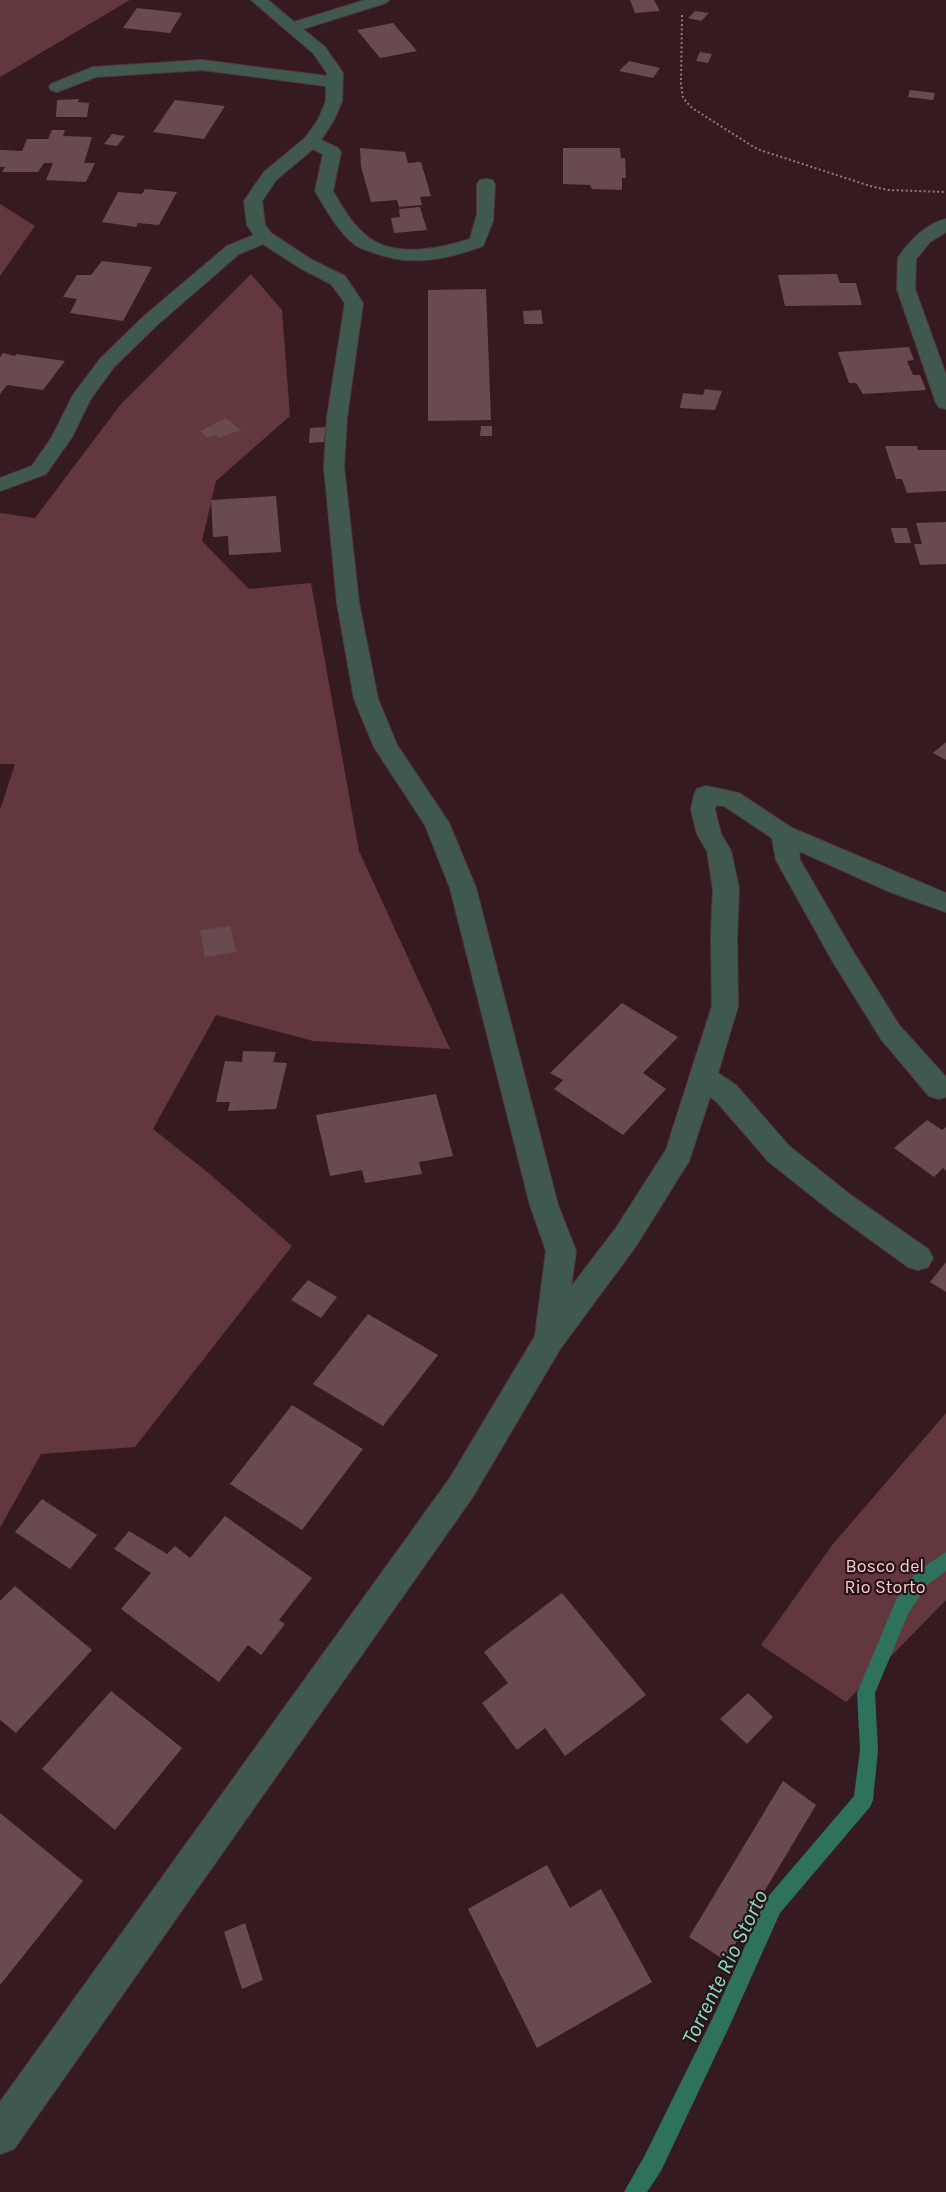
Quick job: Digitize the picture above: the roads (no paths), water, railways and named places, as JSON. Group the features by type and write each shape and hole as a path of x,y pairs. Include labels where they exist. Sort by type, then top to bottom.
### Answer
{"street":[{"path":"256,240 253,201 270,176 311,142 326,120 334,102 335,82 335,73 319,50 259,0"},
{"path":"293,27 381,0"},
{"path":"57,87 93,72 202,65 335,82"},
{"path":"311,142 332,152 324,192 337,212 362,242 389,254 422,256 460,249 477,242 483,230 487,209 486,184"},
{"path":"946,224 924,238 907,258 906,289 946,402"},
{"path":"0,485 39,470 62,437 80,399 107,363 150,321 226,256 256,240"},
{"path":"256,240 338,280 354,303 337,417 334,467 348,603 364,690 386,747 437,824 463,888 544,1205 561,1251 549,1340"},
{"path":"0,2135 461,1488 549,1340 626,1237 679,1153 725,1006 724,936 726,889 719,851 709,834 703,810 706,795 730,799 783,834 899,885 946,903"},
{"path":"783,834 788,860 847,962 890,1032 939,1088"},
{"path":"704,1078 726,1093 779,1154 842,1204 918,1258"}],"waterway":[{"name":"Torrente Rio Storto","path":"635,2192 653,2163 723,2018 773,1906 863,1800 869,1750 866,1693 902,1606 922,1578 946,1560"}],"park label":[{"name":"Bosco del Rio Storto","path":"885,1576"}]}
